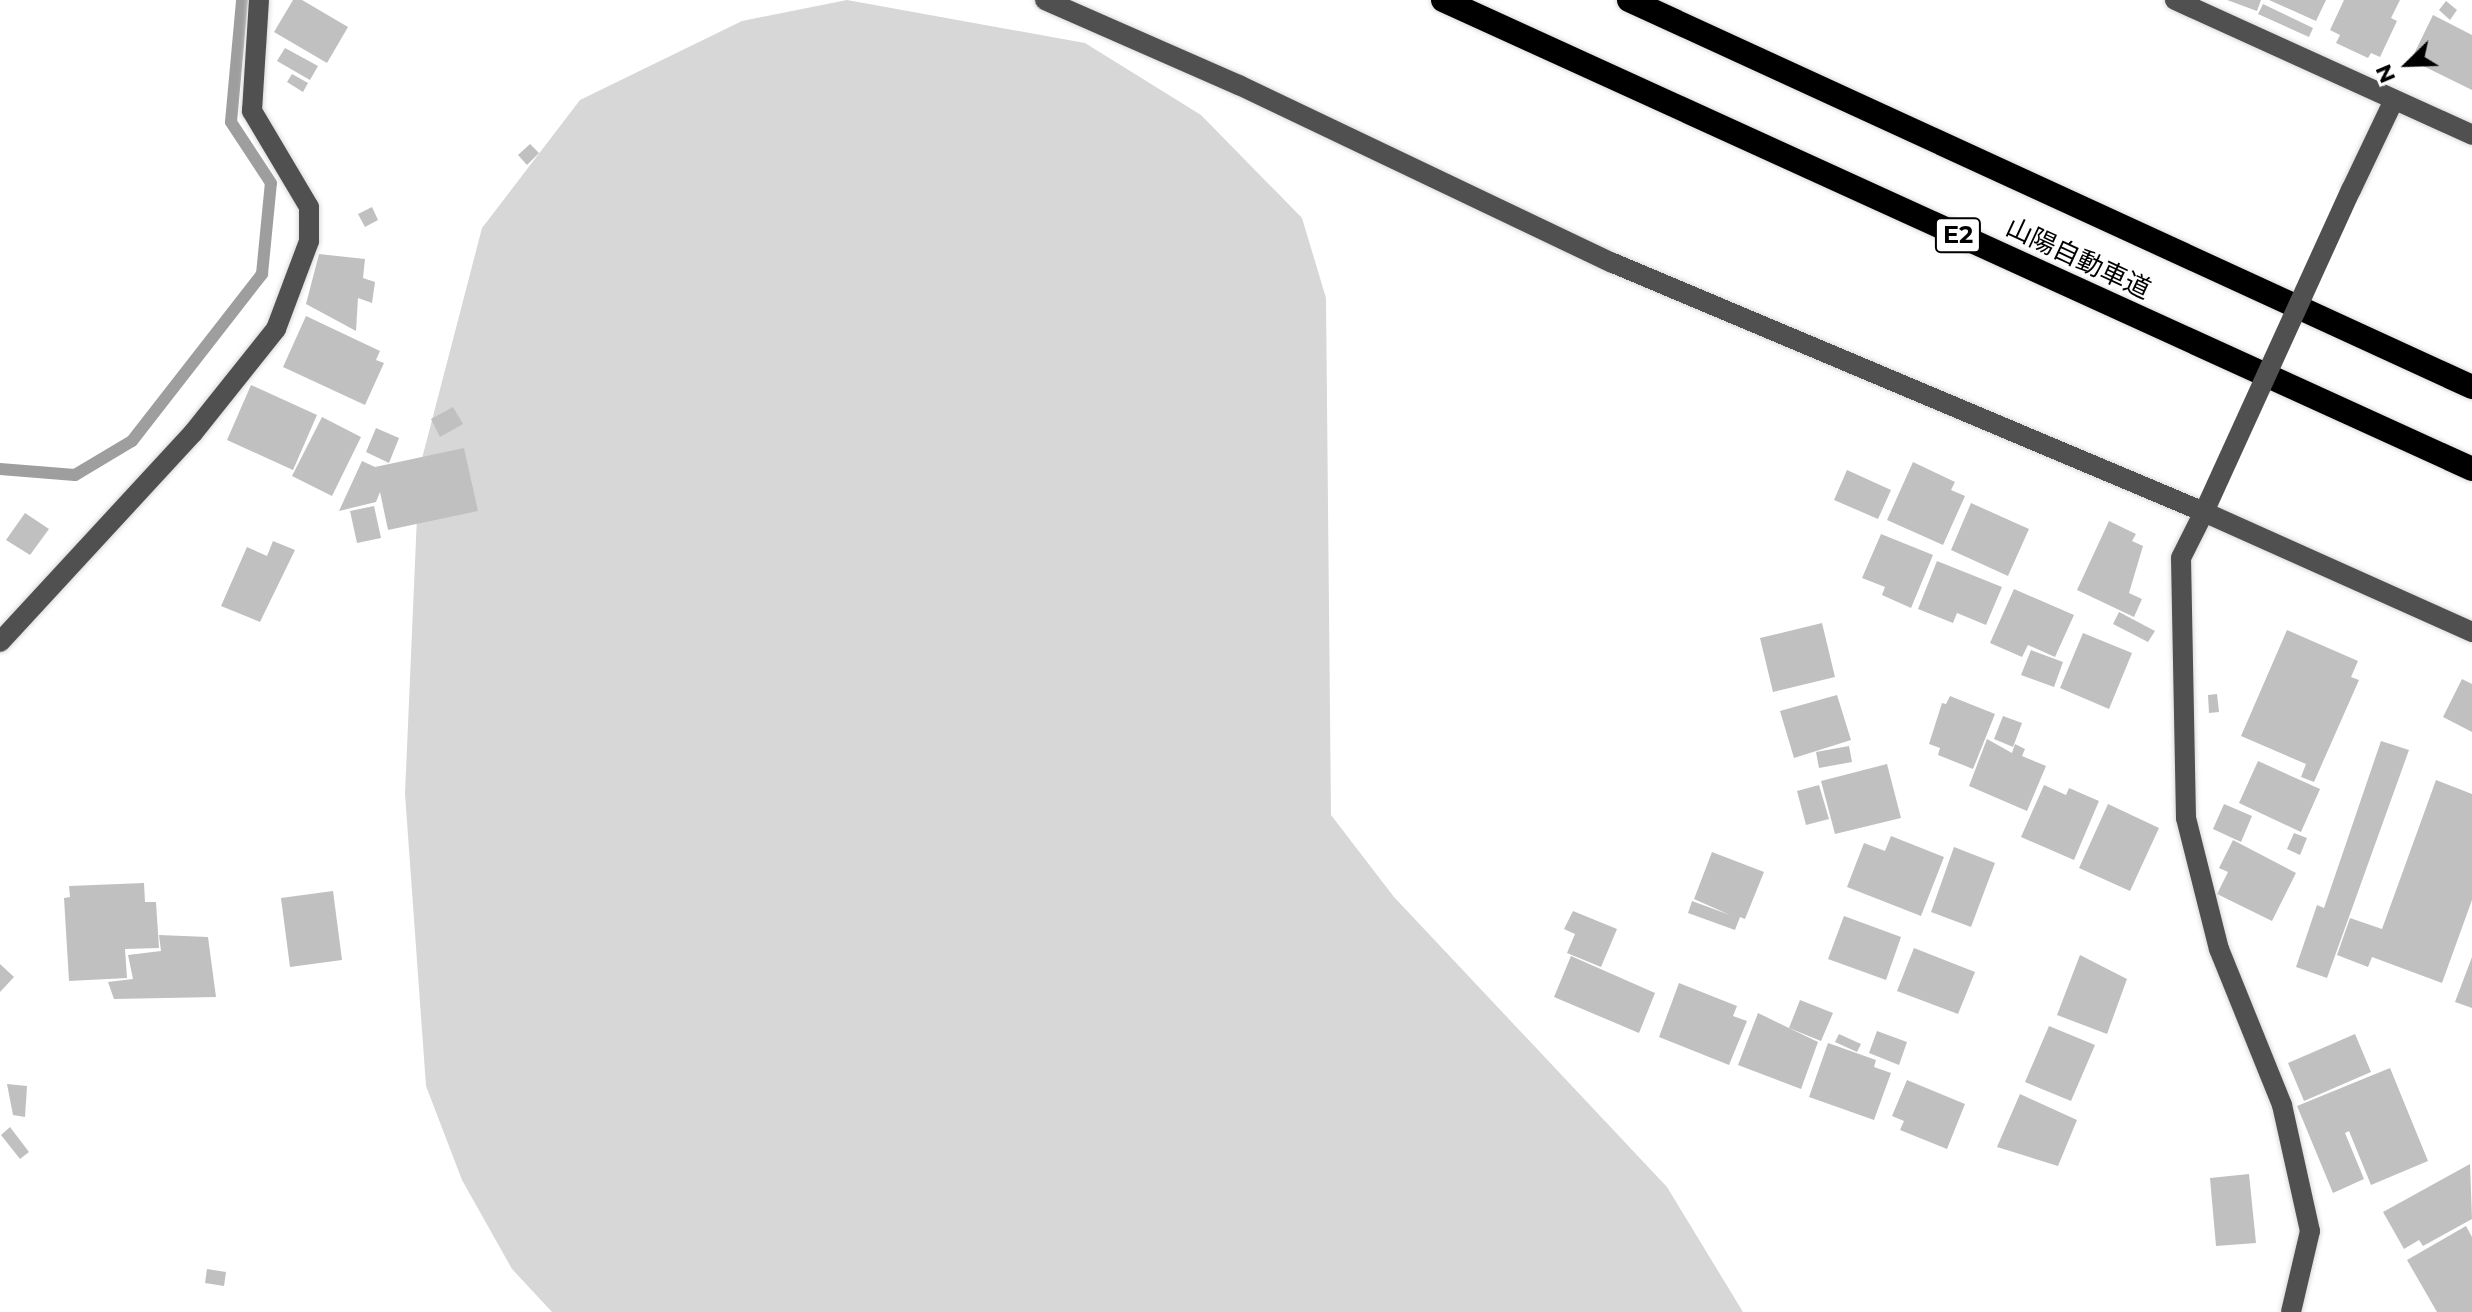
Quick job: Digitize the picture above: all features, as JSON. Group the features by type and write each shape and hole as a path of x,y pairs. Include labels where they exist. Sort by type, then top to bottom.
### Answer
{"highway":[{"name":"山陽自動車道","path":"1443,0 2472,469"},
{"name":"山陽自動車道","path":"1629,0 2472,387"}],"street":[{"path":"0,642 193,433 276,329 309,241 309,207 252,111 259,0"},
{"path":"1045,0 1239,85 1613,263 2204,512 2472,632"},
{"path":"2175,0 2393,102 2472,135"},
{"path":"2291,1312 2310,1231 2282,1105 2219,949 2186,818 2181,558 2393,102"}],"shaded area":[{"path":"847,0 1085,43 1201,115 1302,218 1326,298 1331,815 1394,897 1667,1187 1743,1312 552,1312 512,1269 462,1180 426,1086 405,794 419,470 482,228 580,100 742,21"}],"building":[{"path":"293,0 302,0 348,27 327,63 274,32"},
{"path":"2227,0 2261,0 2257,11"},
{"path":"2269,0 2326,0 2316,21"},
{"path":"2344,0 2400,0 2391,18 2397,21 2380,57 2371,53 2368,58 2336,43 2340,35 2330,30"},
{"path":"2446,1 2457,10 2450,20 2439,10"},
{"path":"2263,4 2313,28 2309,37 2258,14"},
{"path":"2433,15 2472,35 2472,90 2411,60"},
{"path":"285,48 318,66 310,80 277,61"},
{"path":"292,74 308,83 303,92 287,82"},
{"path":"530,144 539,153 527,165 518,155"},
{"path":"372,207 378,220 365,227 358,214"},
{"path":"319,254 365,259 363,278 375,282 372,303 358,298 356,331 306,304"},
{"path":"306,316 380,351 376,360 384,363 365,405 283,367"},
{"path":"251,385 317,415 293,470 227,440"},
{"path":"453,407 463,424 440,437 431,419"},
{"path":"322,417 361,437 332,496 292,476"},
{"path":"376,428 399,438 389,463 366,452"},
{"path":"464,448 478,511 388,530 380,492 376,502 339,511 362,461 375,467"},
{"path":"1913,462 1955,482 1951,490 1965,496 1943,545 1887,520"},
{"path":"1847,470 1891,490 1878,519 1834,500"},
{"path":"1971,503 2029,529 2008,576 1951,550"},
{"path":"374,506 381,538 357,543 350,511"},
{"path":"25,513 49,529 30,555 6,540"},
{"path":"2109,521 2136,534 2132,541 2143,546 2129,593 2142,599 2134,617 2077,590"},
{"path":"1881,534 1933,555 1911,608 1882,595 1885,587 1862,578"},
{"path":"273,541 295,550 260,622 221,606 247,547 267,556"},
{"path":"1937,561 2002,587 1986,625 1957,613 1953,623 1918,609"},
{"path":"2014,589 2074,615 2055,657 2028,645 2022,657 1990,643"},
{"path":"2119,612 2155,631 2148,642 2113,624"},
{"path":"1822,623 1835,677 1773,692 1760,638"},
{"path":"2287,630 2358,661 2351,677 2359,680 2314,782 2301,777 2306,764 2241,736"},
{"path":"2083,633 2132,653 2109,709 2060,688"},
{"path":"2031,650 2063,662 2054,687 2021,675"},
{"path":"2462,679 2472,684 2472,732 2443,717"},
{"path":"2217,694 2219,712 2209,713 2208,695"},
{"path":"1837,695 1851,740 1794,758 1780,711"},
{"path":"1950,696 1995,714 1973,769 1938,755 1940,748 1929,744 1942,703 1946,704"},
{"path":"2003,716 2022,723 2013,747 1994,739"},
{"path":"1987,739 2012,753 2015,744 2025,749 2022,756 2046,766 2027,811 1969,786"},
{"path":"2381,741 2409,750 2327,978 2296,967 2317,905 2324,908"},
{"path":"1849,746 1852,762 1819,768 1816,752"},
{"path":"2258,761 2320,789 2301,832 2239,803"},
{"path":"1887,764 1901,818 1835,834 1821,781"},
{"path":"2436,780 2472,794 2472,900 2442,983 2372,957 2368,967 2337,955 2350,918 2382,929"},
{"path":"1819,785 1829,819 1806,825 1797,791"},
{"path":"2044,785 2066,795 2069,788 2099,801 2074,860 2021,837"},
{"path":"2108,804 2159,828 2130,891 2079,868"},
{"path":"2224,804 2252,816 2241,842 2213,829"},
{"path":"2294,833 2307,838 2300,855 2287,849"},
{"path":"1891,836 1944,857 1921,916 1847,887 1864,843 1885,851"},
{"path":"2233,840 2296,873 2272,921 2217,894 2228,872 2219,868"},
{"path":"1954,847 1995,863 1971,927 1931,912"},
{"path":"1712,852 1764,872 1745,919 1740,917 1735,930 1688,913 1692,901 1730,915 1694,899"},
{"path":"144,883 145,902 156,902 159,948 125,949 127,978 69,981 64,898 70,897 69,886"},
{"path":"333,891 342,960 290,967 281,898"},
{"path":"1573,911 1617,929 1601,967 1567,953 1575,934 1564,929"},
{"path":"1844,916 1901,937 1886,980 1828,959"},
{"path":"159,935 208,937 216,997 114,999 108,982 133,979 128,955 161,951"},
{"path":"1914,948 1975,972 1958,1014 1897,991"},
{"path":"2080,955 2127,979 2107,1034 2057,1015"},
{"path":"1571,956 1655,993 1639,1033 1554,997"},
{"path":"2472,957 2472,1008 2455,1002"},
{"path":"0,964 14,977 0,992"},
{"path":"1679,983 1737,1006 1733,1016 1747,1021 1729,1065 1659,1037"},
{"path":"1800,1000 1833,1013 1821,1041 1789,1028"},
{"path":"1758,1013 1818,1042 1801,1089 1738,1065"},
{"path":"2049,1026 2095,1045 2071,1101 2025,1082"},
{"path":"1877,1031 1907,1042 1899,1065 1869,1053"},
{"path":"1839,1034 1861,1044 1857,1052 1835,1042"},
{"path":"2355,1034 2371,1072 2304,1101 2288,1063"},
{"path":"1828,1043 1876,1060 1874,1067 1891,1073 1874,1120 1809,1097"},
{"path":"2390,1068 2428,1161 2371,1185 2349,1131 2345,1133 2364,1179 2333,1193 2297,1106"},
{"path":"1907,1080 1965,1104 1947,1149 1900,1130 1904,1121 1892,1116"},
{"path":"7,1084 27,1086 25,1117 13,1115"},
{"path":"2020,1094 2077,1120 2058,1166 1997,1147"},
{"path":"10,1127 29,1152 20,1159 1,1135"},
{"path":"2470,1164 2472,1219 2423,1246 2419,1240 2404,1249 2383,1212"},
{"path":"2249,1174 2256,1243 2216,1246 2210,1178"},
{"path":"2466,1226 2472,1237 2472,1312 2437,1312 2407,1260"},
{"path":"207,1269 226,1272 224,1286 205,1283"}],"waterway":[{"path":"0,469 75,475 132,441 262,274 271,183 231,122 242,0"}]}
